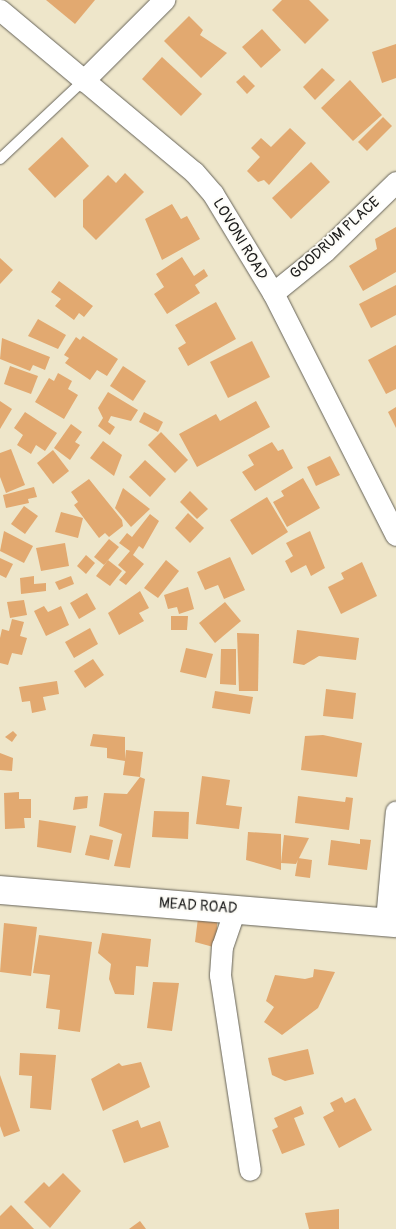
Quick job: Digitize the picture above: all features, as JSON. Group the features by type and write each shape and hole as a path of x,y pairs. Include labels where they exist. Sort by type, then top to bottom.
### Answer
{"main road":[{"name":"MEAD ROAD","path":"0,890 391,922"}],"street":[{"path":"83,81 164,0"},
{"name":"LOVONI ROAD","path":"0,10 194,172 213,194 273,293 396,535"},
{"name":"GOODRUM PLACE","path":"273,293 325,251 396,182"},
{"path":"391,922 396,811"},
{"path":"235,909 222,946 220,975 250,1170"}],"lane":[{"path":"0,158 83,81"}],"building":[{"path":"46,0 95,0 75,24"},
{"path":"282,0 309,0 329,20 305,44 272,10"},
{"path":"189,16 203,30 200,35 227,53 201,78 164,41"},
{"path":"262,29 281,50 261,68 242,47"},
{"path":"396,44 396,78 382,83 372,52"},
{"path":"162,57 202,94 181,116 142,79"},
{"path":"322,68 335,80 315,100 303,87"},
{"path":"244,75 255,86 247,94 236,82"},
{"path":"350,80 382,115 353,141 321,108"},
{"path":"383,117 392,126 367,151 358,142"},
{"path":"290,128 306,143 269,185 264,180 258,182 247,171 260,157 251,148 261,138 271,147"},
{"path":"62,137 89,166 55,198 28,169"},
{"path":"311,162 330,182 291,219 272,198"},
{"path":"125,173 144,192 96,240 83,227 83,200 108,175 116,183"},
{"path":"172,204 181,219 187,216 200,239 162,260 145,219"},
{"path":"396,227 396,272 363,291 349,266 377,249 375,239"},
{"path":"182,257 194,276 204,269 208,276 195,285 200,293 167,314 154,294 164,287 156,274"},
{"path":"0,258 13,270 0,284"},
{"path":"59,281 93,306 84,317 79,313 74,320 55,306 61,299 51,292"},
{"path":"396,285 396,315 371,328 359,304"},
{"path":"216,302 236,339 188,366 178,348 186,343 175,325"},
{"path":"38,319 66,335 58,349 28,336"},
{"path":"83,336 118,359 107,376 97,370 90,380 65,363 69,358 64,355 76,337 80,340"},
{"path":"2,338 50,357 45,370 33,365 30,371 0,359"},
{"path":"252,341 270,377 228,398 210,362"},
{"path":"396,345 396,389 386,394 368,360"},
{"path":"10,366 38,376 31,394 4,384"},
{"path":"123,366 146,381 133,401 110,386"},
{"path":"58,373 72,381 68,389 78,395 64,419 35,402 49,378 54,381"},
{"path":"108,392 138,410 131,421 111,416 108,422 115,427 110,435 98,426 103,418 98,408"},
{"path":"0,401 12,409 0,429"},
{"path":"256,401 270,427 197,467 179,434 216,414 220,421"},
{"path":"396,407 396,428 388,412"},
{"path":"25,412 57,433 45,451 36,445 31,454 17,445 23,435 14,428"},
{"path":"144,412 163,422 158,432 139,422"},
{"path":"71,424 82,432 75,442 80,445 70,460 54,448"},
{"path":"161,432 188,460 175,473 148,445"},
{"path":"103,441 122,455 114,476 90,458"},
{"path":"272,442 278,451 283,449 293,468 255,491 242,472 254,465 248,455"},
{"path":"11,449 25,485 6,493 0,477 0,453"},
{"path":"53,450 69,471 53,484 37,463"},
{"path":"330,456 340,475 316,486 307,467"},
{"path":"145,460 166,479 150,497 129,477"},
{"path":"303,478 320,508 287,527 273,502 284,496 281,491"},
{"path":"89,479 122,520 123,526 109,537 105,533 99,538 74,505 78,502 71,492"},
{"path":"34,487 37,497 28,499 29,503 6,508 3,495"},
{"path":"123,488 150,509 131,527 115,508"},
{"path":"190,491 208,509 197,519 180,502"},
{"path":"267,497 288,532 252,555 230,520"},
{"path":"24,506 38,516 25,534 11,524"},
{"path":"61,512 83,518 78,538 55,532"},
{"path":"188,513 204,528 190,543 175,528"},
{"path":"150,514 159,521 143,549 139,546 133,555 144,564 126,585 119,580 126,572 118,565 130,551 119,543 127,533 132,537"},
{"path":"4,531 33,546 24,563 0,551"},
{"path":"310,531 325,568 311,576 306,565 291,573 285,561 293,556 286,543"},
{"path":"109,539 119,547 104,565 94,557"},
{"path":"65,543 69,566 41,571 36,548"},
{"path":"86,555 95,563 86,574 77,566"},
{"path":"230,557 245,590 224,599 218,585 205,590 197,572"},
{"path":"0,558 13,564 6,578 0,575"},
{"path":"108,560 122,571 110,586 96,576"},
{"path":"166,560 179,571 158,598 144,588"},
{"path":"362,562 377,596 341,614 328,587 344,579 341,573"},
{"path":"34,576 34,584 46,583 46,591 21,594 20,578"},
{"path":"71,576 74,584 59,590 55,582"},
{"path":"188,587 194,609 179,614 177,607 168,609 164,595"},
{"path":"140,591 149,608 139,613 144,621 119,635 108,613"},
{"path":"87,593 96,609 79,619 70,603"},
{"path":"24,600 27,615 10,618 7,602"},
{"path":"225,602 241,621 215,643 199,623"},
{"path":"44,606 48,612 61,606 69,625 46,636 34,611"},
{"path":"171,616 188,616 187,630 171,630"},
{"path":"12,619 24,622 20,636 27,638 22,655 12,653 8,665 0,663 0,638 2,629 9,631"},
{"path":"90,628 98,644 74,658 65,642"},
{"path":"297,630 359,638 356,660 319,656 304,665 293,663"},
{"path":"237,633 259,634 258,691 239,691"},
{"path":"186,648 213,654 206,678 180,672"},
{"path":"221,649 236,649 236,685 220,684"},
{"path":"93,659 104,675 85,688 74,671"},
{"path":"57,681 59,694 43,697 46,710 32,713 30,701 22,702 19,687"},
{"path":"326,689 356,693 353,719 323,716"},
{"path":"215,691 253,697 250,714 212,708"},
{"path":"13,731 17,735 12,742 5,737"},
{"path":"93,734 125,737 125,759 126,750 143,752 140,777 123,775 125,761 107,758 107,748 90,746"},
{"path":"323,735 362,743 357,777 301,770 305,736"},
{"path":"0,753 13,758 12,771 0,770"},
{"path":"202,776 230,780 226,805 242,807 239,829 196,824"},
{"path":"140,777 145,779 130,868 114,866 122,834 99,826 104,793 127,794"},
{"path":"19,792 19,799 31,799 31,818 24,818 25,828 5,829 4,793"},
{"path":"88,796 87,808 73,810 75,797"},
{"path":"298,796 345,802 346,797 353,798 349,830 295,823"},
{"path":"154,811 189,812 188,839 152,837"},
{"path":"39,820 76,826 71,853 37,847"},
{"path":"248,832 281,834 281,870 246,860"},
{"path":"90,835 113,840 109,860 85,855"},
{"path":"284,835 309,838 296,864 281,863"},
{"path":"360,839 371,840 367,870 328,865 331,840 360,844"},
{"path":"298,858 312,860 310,878 295,876"},
{"path":"198,918 217,922 217,948 195,942"},
{"path":"4,923 37,927 31,976 0,972"},
{"path":"102,933 151,939 148,967 136,966 134,995 115,994 109,979 111,964 98,953"},
{"path":"39,935 92,942 80,1032 58,1029 60,1010 46,1008 50,975 33,973"},
{"path":"314,969 335,972 318,1008 282,1035 264,1022 274,1007 266,1001 275,975 305,979 313,977"},
{"path":"153,982 179,983 172,1031 147,1028"},
{"path":"308,1049 314,1074 285,1081 272,1075 268,1058"},
{"path":"20,1053 56,1055 51,1110 30,1108 32,1076 19,1075"},
{"path":"141,1062 150,1087 103,1111 91,1079 119,1063 122,1066"},
{"path":"0,1075 20,1131 4,1137 0,1126"},
{"path":"342,1097 345,1103 355,1098 372,1130 339,1148 323,1117 334,1111 330,1103"},
{"path":"301,1106 304,1114 294,1118 305,1145 282,1154 272,1130 278,1127 274,1118"},
{"path":"138,1120 141,1128 160,1121 169,1147 124,1163 112,1130"},
{"path":"63,1173 81,1191 50,1228 24,1202 44,1182 49,1187"},
{"path":"11,1205 34,1229 0,1229 0,1216"},
{"path":"339,1209 339,1229 309,1229 305,1213"},
{"path":"140,1221 146,1229 129,1229"}]}
